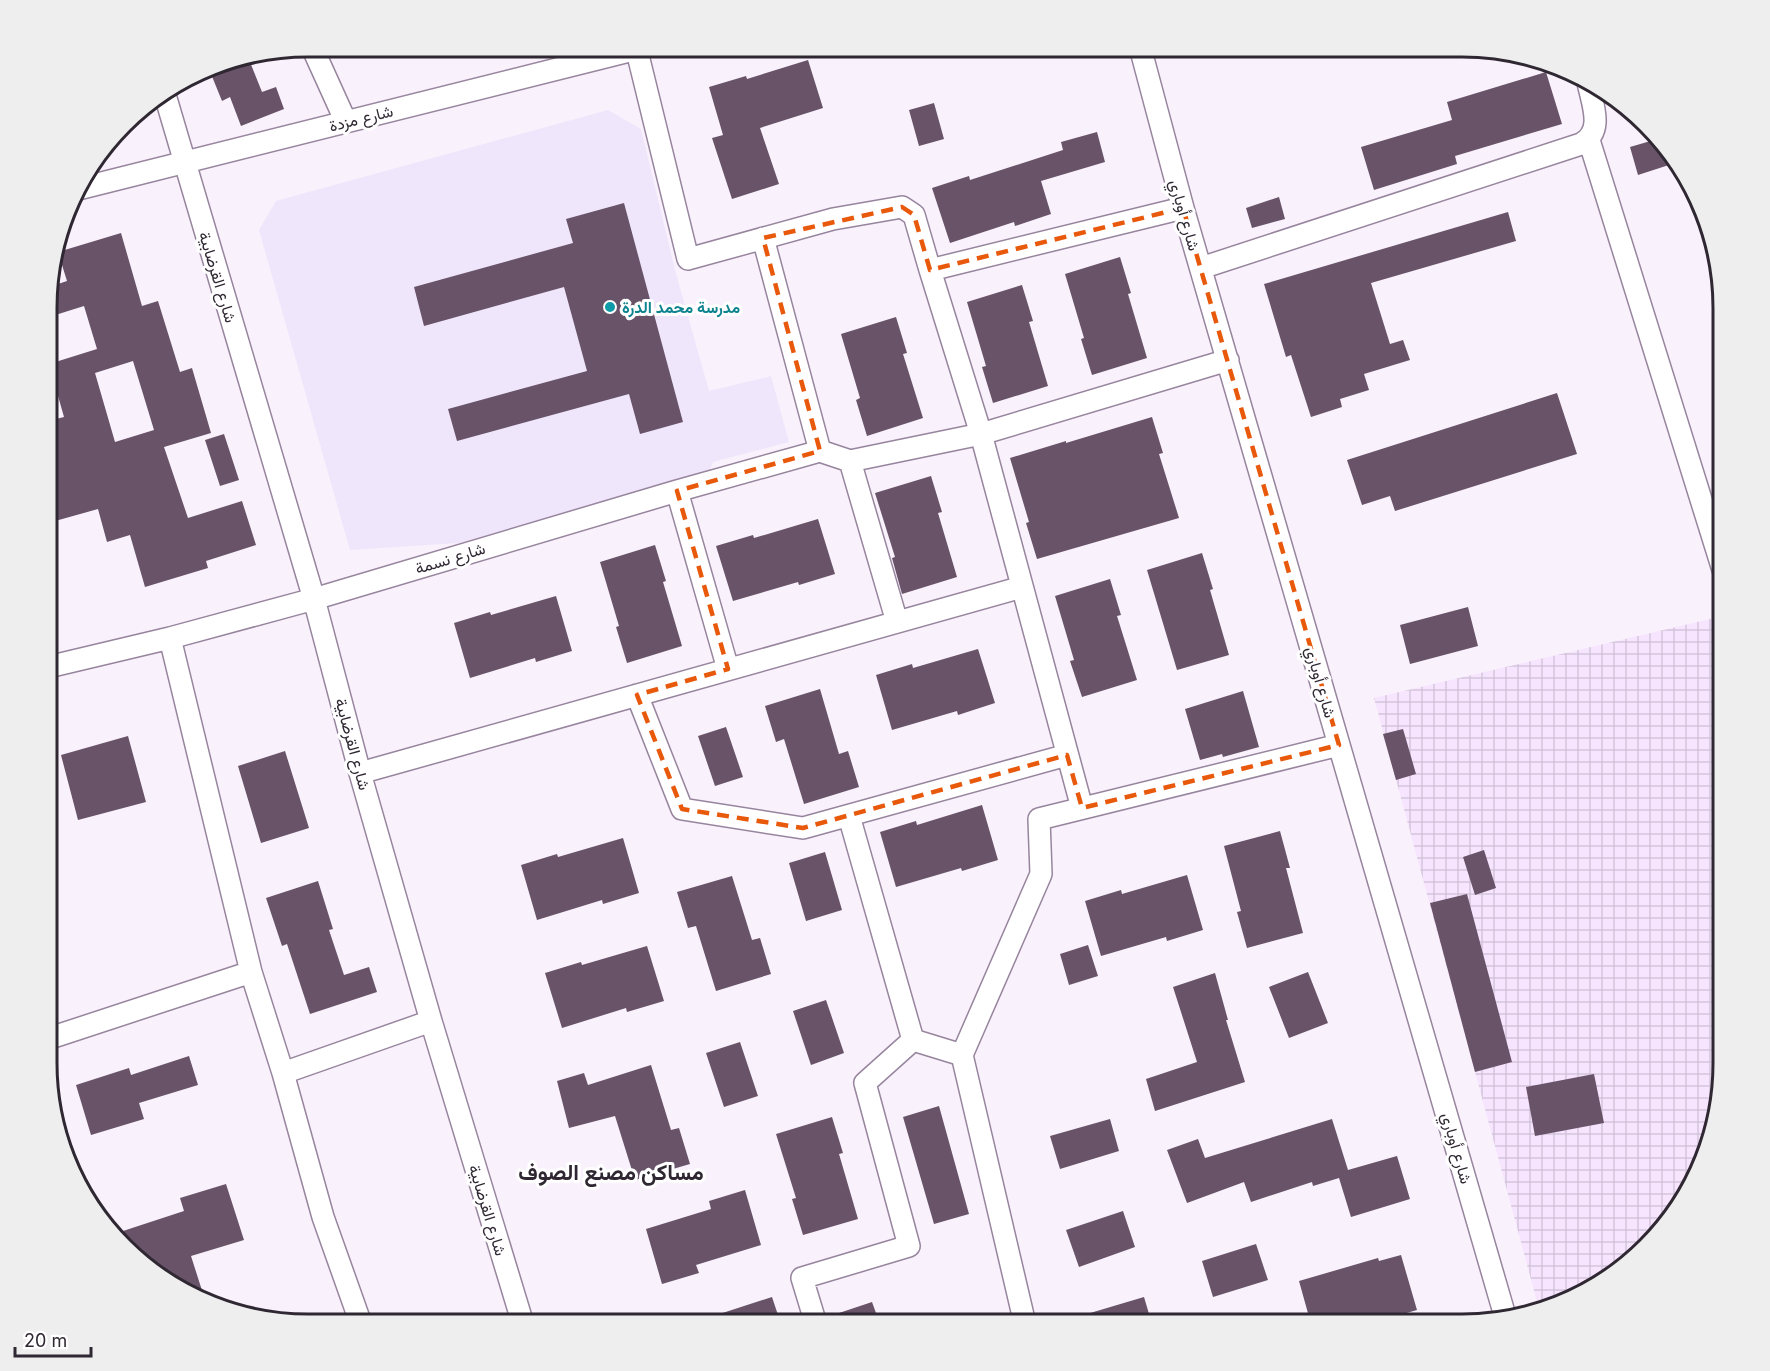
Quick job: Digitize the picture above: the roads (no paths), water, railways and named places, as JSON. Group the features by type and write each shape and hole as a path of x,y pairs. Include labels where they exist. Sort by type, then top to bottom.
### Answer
{"street":[{"path":"317,57 346,122"},
{"name":"شارع مزدة","path":"89,186 600,57"},
{"path":"641,57 688,259 833,219 902,207 914,215 981,434 1082,808"},
{"name":"شارع أوباري","path":"1143,57 1183,208 1503,1310"},
{"path":"1201,268 1581,144 1589,140 1594,131 1596,119 1590,93"},
{"name":"شارع القرضابية","path":"167,101 315,598 360,773 431,1021 520,1314"},
{"path":"1589,140 1713,538"},
{"path":"930,270 1183,208"},
{"path":"763,238 820,451 850,461 981,434 1228,360"},
{"name":"شارع نسمة","path":"57,665 170,638 315,598 820,451"},
{"path":"850,461 897,622"},
{"path":"677,491 728,669"},
{"path":"360,773 1022,587"},
{"path":"170,638 251,972 283,1072 323,1217 357,1314"},
{"path":"637,694 682,809 803,828 1067,755"},
{"path":"1023,1314 962,1054 1041,874 1040,819 1339,744"},
{"path":"849,816 913,1040"},
{"path":"57,1036 251,972"},
{"path":"283,1072 431,1021"},
{"path":"913,1040 962,1054"},
{"path":"813,1314 802,1278 909,1246 865,1083 913,1040"}],"place":[{"name":"مدرسة محمد الدرة","path":"610,307"}],"district":[{"name":"مساكن مصنع الصوف","path":"611,1172"}]}
